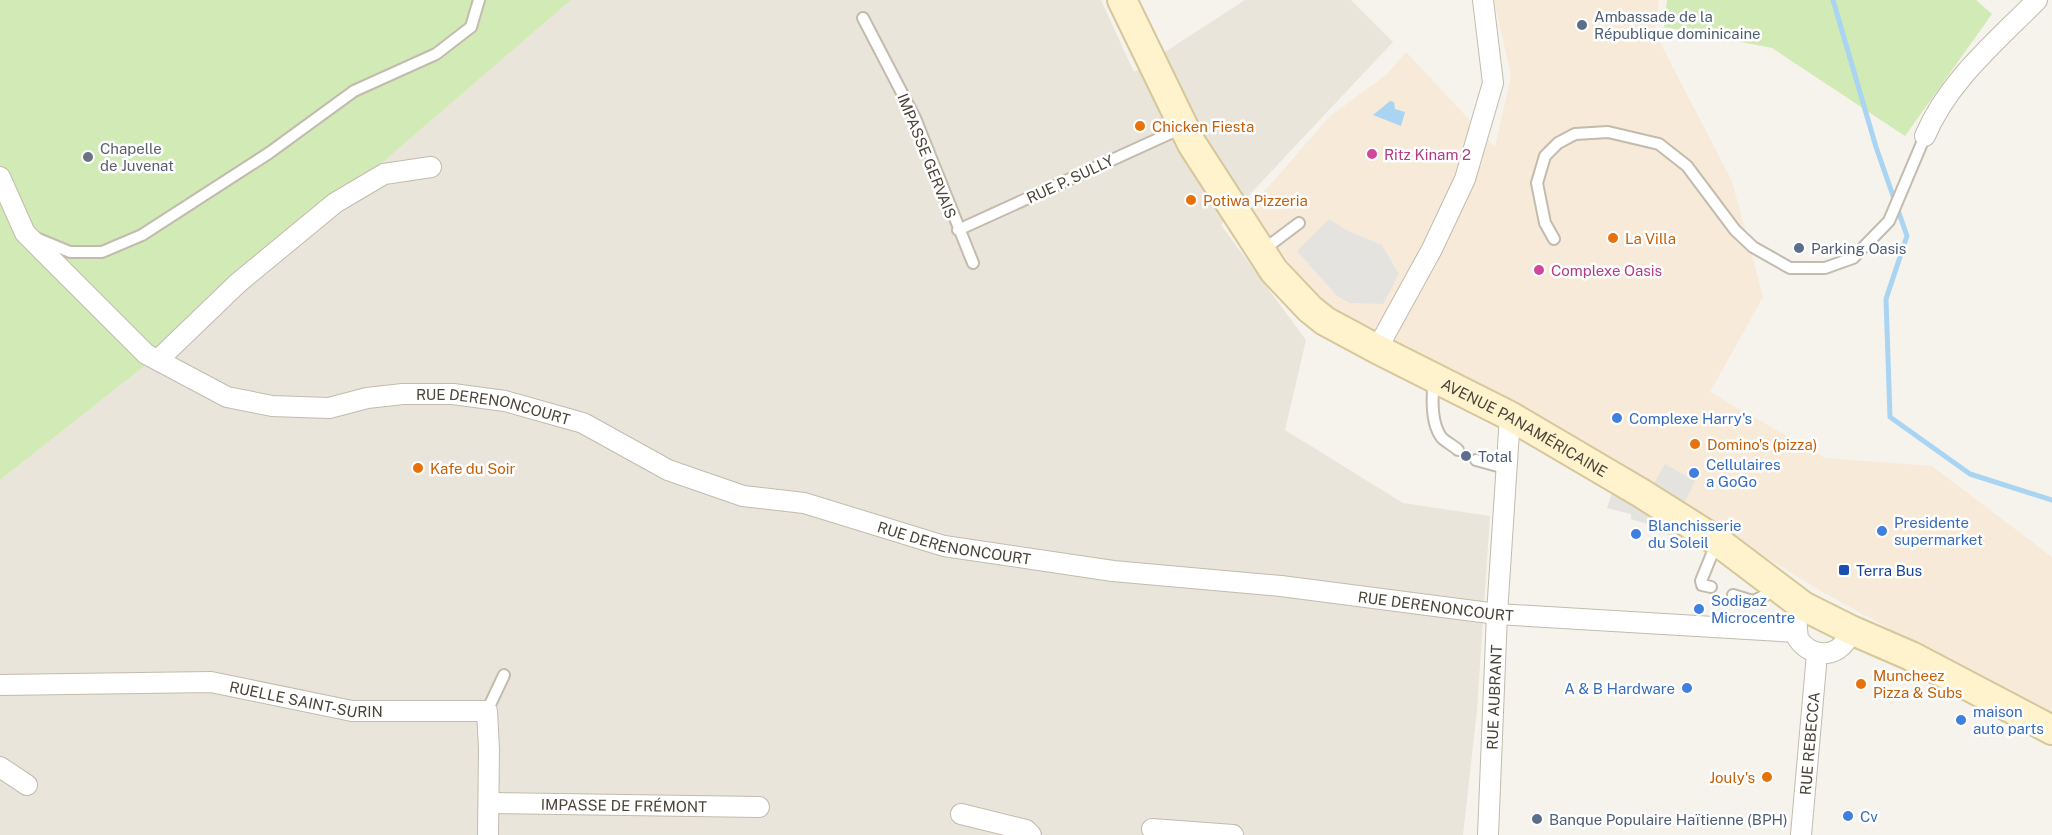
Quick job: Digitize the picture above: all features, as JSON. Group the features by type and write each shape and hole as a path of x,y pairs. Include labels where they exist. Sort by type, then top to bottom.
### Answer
{"main road":[{"name":"AVENUE PANAMÉRICAINE","path":"1122,0 1183,128 1285,285 1325,321 1510,416 1717,541 1780,589 1799,619 1851,630 1911,656 2052,730"}],"street":[{"path":"1377,349 1422,267 1465,178 1493,83 1484,0"},
{"path":"1925,136 1935,111 1951,88 2037,0"},
{"path":"153,356 335,203 384,174 431,167"},
{"path":"0,177 25,233"},
{"name":"RUE DERENONCOURT","path":"25,233 153,356 227,397 272,406 329,408 367,398 403,394 453,394 505,401 583,423 668,470 743,496 804,503 944,546 1113,571 1281,586 1497,614 1799,619"},
{"name":"RUE AUBRANT","path":"1488,835 1497,614 1510,416"},
{"path":"1799,619 1803,646 1817,654 1836,651 1846,642 1851,630"},
{"name":"RUE REBECCA","path":"1801,835 1817,654"},
{"name":"RUELLE SAINT-SURIN","path":"0,685 211,682 352,711 487,711"},
{"path":"487,711 488,835"},
{"path":"0,766 27,785"},
{"name":"IMPASSE DE FRÉMONT","path":"489,802 759,807"},
{"path":"961,814 1026,830 1032,835"},
{"path":"1152,829 1233,835"}],"lane":[{"path":"25,233 70,252 102,252 142,235 270,153 354,91 436,54 471,27 479,0"},
{"name":"IMPASSE GERVAIS","path":"862,18 915,118 972,263"},
{"name":"RUE P. SULLY","path":"958,231 1183,128"},
{"path":"1554,239 1545,223 1537,183 1545,156 1558,143 1575,134 1608,132 1659,144 1687,166 1735,230 1753,247 1790,268 1825,268 1853,258 1889,221 1925,136"},
{"path":"1261,251 1299,223"},
{"path":"1434,378 1432,405 1436,424 1442,438 1458,450"},
{"path":"1476,460 1505,468"},
{"path":"1712,587 1702,585 1701,581 1717,541"},
{"path":"1733,595 1753,601 1780,589"},
{"path":"487,711 504,675"}],"shaded area":[{"path":"571,0 1101,0 1134,72 1245,0 1351,0 1393,42 1221,225 1306,340 1285,430 1403,503 1490,516 1477,710 1463,835 0,835 0,480 165,350"},
{"path":"1494,0 1659,0 1655,33 1732,181 1763,297 1710,392 1825,458 1932,466 2052,557 2052,719 1821,591 1640,481 1361,340 1304,282 1249,209 1330,116 1386,75 1406,52 1495,147 1511,76"},
{"path":"1329,219 1348,231 1382,245 1399,274 1383,304 1350,303 1337,296 1297,251"},
{"path":"1665,464 1695,481 1685,502 1654,483"},
{"path":"1612,493 1675,532 1674,537 1654,530 1654,526 1631,519 1631,514 1607,508"}],"green space":[{"path":"0,0 571,0 165,350 0,480"},
{"path":"1667,0 1976,0 1992,14 1905,136 1772,48 1664,27"}],"water":[{"path":"1390,101 1394,102 1395,109 1405,112 1401,126 1373,115"}],"waterway":[{"path":"1833,0 1876,147 1907,236 1886,299 1890,417 1970,474 2052,500"}],"place":[{"name":"Ambassade de la République dominicaine","path":"1582,25"},
{"name":"Chicken Fiesta","path":"1140,126"},
{"name":"Ritz Kinam 2","path":"1372,154"},
{"name":"Chapelle de Juvenat","path":"88,157"},
{"name":"Potiwa Pizzeria","path":"1191,200"},
{"name":"La Villa","path":"1613,238"},
{"name":"Parking Oasis","path":"1799,248"},
{"name":"Complexe Oasis","path":"1539,270"},
{"name":"Complexe Harry's","path":"1617,418"},
{"name":"Domino's (pizza)","path":"1695,444"},
{"name":"Total","path":"1466,456"},
{"name":"Kafe du Soir","path":"418,468"},
{"name":"Cellulaires a GoGo","path":"1694,473"},
{"name":"Presidente supermarket","path":"1882,531"},
{"name":"Blanchisserie du Soleil","path":"1636,534"},
{"name":"Terra Bus","path":"1844,570"},
{"name":"Sodigaz Microcentre","path":"1699,609"},
{"name":"Muncheez Pizza & Subs","path":"1861,684"},
{"name":"A & B Hardware","path":"1687,688"},
{"name":"maison auto parts","path":"1961,720"},
{"name":"Jouly's","path":"1767,777"},
{"name":"Cv","path":"1848,816"},
{"name":"Banque Populaire Haïtienne (BPH)","path":"1537,819"}]}
